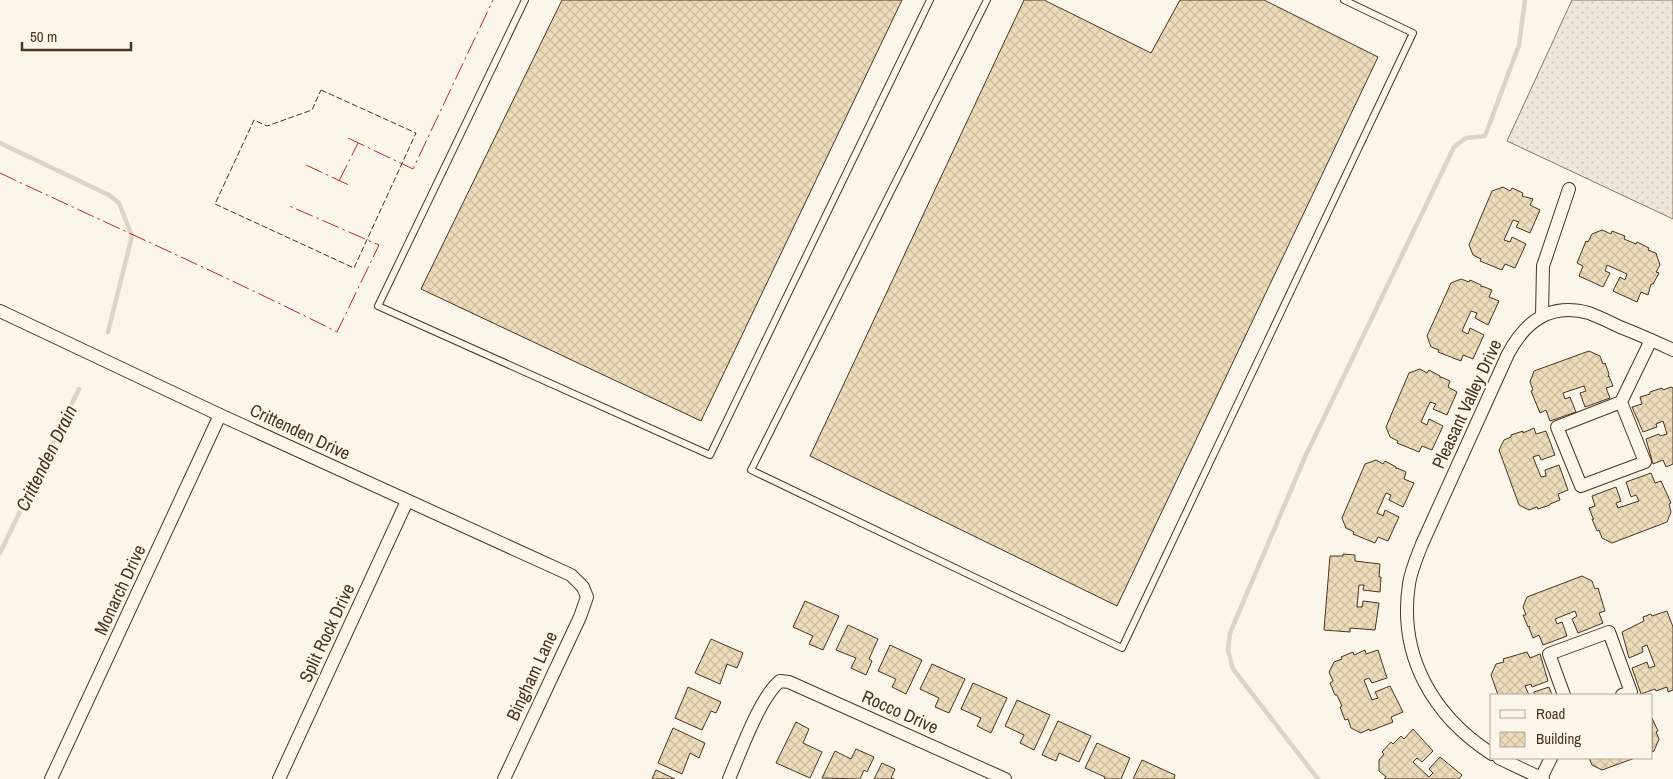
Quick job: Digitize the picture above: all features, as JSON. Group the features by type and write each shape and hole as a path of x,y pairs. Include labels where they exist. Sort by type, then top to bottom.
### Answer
{"street":[{"path":"1542,316 1543,266 1569,189"},
{"name":"Pleasant Valley Drive","path":"1490,753 1452,723 1429,692 1417,665 1408,632 1408,597 1412,571 1422,544 1508,354 1522,331 1542,316 1565,310 1588,313 1673,350"},
{"name":"Crittenden Drive","path":"0,311 220,415 571,575 583,587"},
{"path":"1621,402 1644,462 1581,486 1557,427 1621,402 1651,340"},
{"name":"Monarch Drive","path":"52,779 220,415"},
{"name":"Split Rock Drive","path":"279,779 407,501"},
{"name":"Bingham Lane","path":"504,779 580,617 587,597 583,587"},
{"path":"1564,694 1549,654 1609,632 1631,692 1625,694"},
{"name":"Rocco Drive","path":"729,779 764,700 780,681 788,682 1005,779"},
{"path":"1501,759 1542,779 1551,759"}],"lane":[{"path":"525,0 378,306 710,455 930,0"},
{"path":"987,0 751,470 1122,648 1413,33 1344,0"}],"shaded area":[{"path":"1572,0 1673,0 1673,219 1507,141"}],"building":[{"path":"562,0 902,0 701,421 421,289"},
{"path":"1024,0 1044,0 1151,53 1180,0 1264,0 1378,57 1117,606 810,456"},
{"path":"1503,187 1510,191 1512,188 1523,193 1522,196 1533,199 1530,205 1540,210 1530,233 1516,227 1519,222 1513,220 1504,240 1510,242 1512,237 1526,244 1515,268 1505,264 1502,270 1480,261 1481,259 1473,255 1469,245 1492,191"},
{"path":"1602,230 1611,234 1612,231 1625,236 1624,239 1636,244 1637,242 1656,253 1660,265 1656,272 1659,273 1653,284 1651,284 1648,295 1641,292 1637,302 1613,291 1620,277 1625,280 1627,274 1607,265 1605,271 1610,273 1603,287 1579,276 1583,266 1577,263 1586,241 1588,242 1592,234"},
{"path":"1461,279 1469,282 1470,280 1481,285 1481,287 1492,290 1489,297 1499,301 1488,325 1475,318 1477,313 1471,311 1462,331 1468,334 1470,328 1484,335 1473,359 1463,355 1461,361 1438,352 1439,350 1431,347 1427,336 1451,283"},
{"path":"1589,351 1600,356 1603,364 1605,363 1609,374 1608,377 1613,386 1606,388 1610,398 1585,407 1580,393 1586,391 1584,386 1563,393 1565,399 1570,397 1576,412 1550,421 1546,410 1540,413 1531,391 1533,390 1530,382 1534,371"},
{"path":"1420,369 1427,373 1429,370 1440,376 1440,378 1450,381 1448,387 1457,392 1447,415 1433,409 1436,404 1430,402 1421,422 1427,425 1429,419 1443,426 1432,450 1422,446 1419,452 1397,443 1398,441 1390,437 1386,427 1409,373"},
{"path":"1662,388 1663,390 1673,388 1673,464 1666,467 1663,460 1653,464 1646,439 1659,434 1660,436 1667,434 1663,421 1656,424 1657,427 1643,432 1632,407 1642,404 1640,397"},
{"path":"1534,428 1536,434 1546,431 1555,455 1541,460 1539,455 1533,457 1541,477 1546,476 1545,470 1559,465 1568,490 1558,494 1560,500 1538,509 1537,507 1529,510 1519,505 1499,450 1504,440 1511,437 1511,435 1523,431 1523,433"},
{"path":"1376,460 1383,464 1385,461 1396,467 1396,469 1406,472 1404,479 1414,483 1403,507 1389,500 1391,495 1386,493 1377,513 1383,516 1385,510 1399,517 1388,541 1378,537 1375,543 1353,534 1354,532 1346,528 1342,518 1365,464"},
{"path":"1651,473 1655,483 1661,481 1671,503 1669,504 1671,512 1667,522 1612,543 1602,538 1599,530 1597,531 1589,508 1595,506 1592,496 1616,487 1621,501 1616,503 1618,508 1639,501 1636,495 1631,497 1626,482"},
{"path":"1343,554 1355,555 1355,561 1380,564 1380,592 1363,590 1364,585 1359,585 1357,607 1362,607 1363,601 1379,603 1375,630 1350,628 1350,632 1324,630 1330,556 1343,556"},
{"path":"1582,576 1592,581 1595,589 1598,588 1605,611 1599,613 1603,623 1578,633 1572,619 1577,616 1575,611 1555,619 1557,624 1562,622 1567,636 1543,645 1539,635 1533,638 1530,626 1528,627 1523,615 1526,615 1523,607 1527,597"},
{"path":"805,601 839,616 823,650 809,644 813,636 793,627"},
{"path":"1667,611 1673,627 1673,690 1668,692 1667,687 1641,694 1632,668 1647,662 1649,668 1655,666 1647,645 1642,647 1643,652 1629,658 1622,632 1644,621 1643,617"},
{"path":"848,625 878,639 869,659 872,661 866,675 851,668 856,658 836,650"},
{"path":"711,639 743,653 737,668 727,664 720,684 695,673"},
{"path":"890,645 922,660 906,694 892,687 896,679 878,671"},
{"path":"1365,650 1366,654 1378,650 1387,678 1372,683 1369,678 1364,680 1372,700 1378,698 1375,692 1390,686 1403,712 1391,717 1393,722 1361,733 1351,728 1348,719 1345,720 1340,707 1342,706 1330,683 1333,681 1329,672 1334,662 1342,659 1341,657 1353,652 1354,655"},
{"path":"1527,652 1530,658 1540,654 1548,681 1532,687 1531,684 1525,686 1529,694 1498,694 1491,675 1496,664 1504,662 1503,659"},
{"path":"932,664 965,679 949,713 935,707 939,698 920,689"},
{"path":"973,683 1007,698 991,733 977,726 981,718 961,709"},
{"path":"688,687 721,702 716,713 711,711 702,730 675,718"},
{"path":"1549,687 1552,694 1534,694 1534,692"},
{"path":"1017,700 1050,715 1034,750 1020,743 1024,735 1005,726"},
{"path":"1653,720 1659,739 1653,752"},
{"path":"1058,721 1091,736 1079,762 1059,753 1056,761 1042,755"},
{"path":"796,722 809,729 803,743 822,752 810,778 776,763"},
{"path":"673,728 705,743 699,758 690,753 682,774 658,763"},
{"path":"1413,729 1433,751 1422,762 1417,758 1413,762 1429,777 1433,773 1429,769 1440,757 1462,775 1459,779 1384,779 1386,777 1379,771 1379,760 1384,754 1382,752 1391,742 1393,744 1401,736 1404,739"},
{"path":"1097,743 1130,758 1121,779 1104,779 1105,777 1085,768"},
{"path":"856,749 874,757 867,772 864,770 860,779 822,778 835,751 851,759"},
{"path":"1589,759 1632,759 1602,770 1592,765"},
{"path":"1142,760 1175,775 1174,779 1133,779"},
{"path":"882,763 895,769 891,778 894,779 874,779"},
{"path":"656,770 675,779 652,779"}],"waterway":[{"path":"1318,779 1233,669 1228,650 1230,633 1305,457 1454,147 1466,138 1485,136 1519,45 1525,0"},
{"name":"Crittenden Drain","path":"0,143 109,195 119,203 132,236 108,332"},
{"name":"Crittenden Drain","path":"0,553 79,389"}],"fence":[{"path":"321,90 416,133 354,268 215,204 254,120 267,126 312,110 321,90"}],"power":[{"path":"348,138 413,169 493,0"},
{"path":"339,181 358,143"},
{"path":"306,165 351,186"},
{"path":"0,173 337,332 379,245 287,205"}]}
